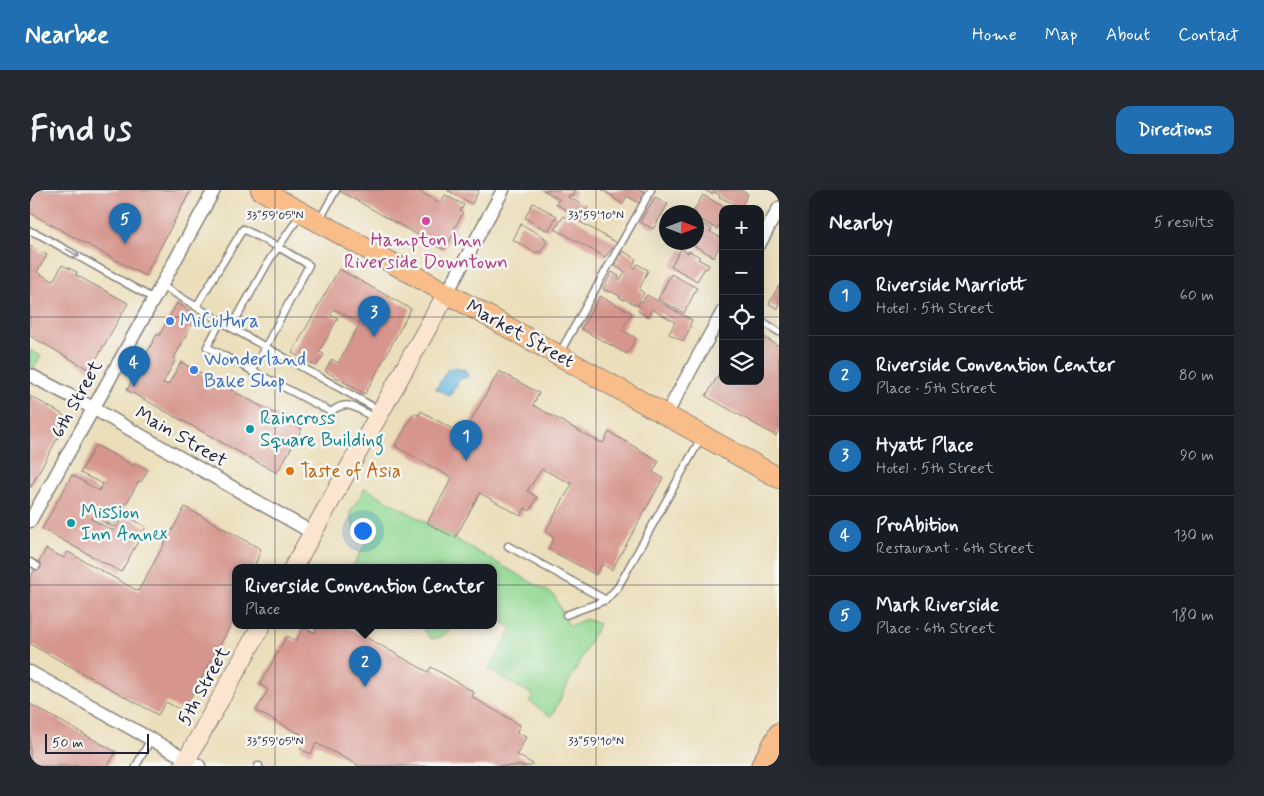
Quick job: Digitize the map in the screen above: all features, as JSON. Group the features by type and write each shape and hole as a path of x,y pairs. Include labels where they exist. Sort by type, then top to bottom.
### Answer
{"main road":[{"name":"Market Street","path":"261,190 778,476"},
{"path":"762,766 779,733"}],"street":[{"name":"6th Street","path":"30,521 214,190"},
{"path":"295,564 448,293 502,190"},
{"path":"764,236 779,208"},
{"path":"666,415 719,318"},
{"name":"Main Street","path":"30,375 313,533"},
{"name":"5th Street","path":"190,764 259,629"},
{"path":"30,672 151,739 190,764"}],"lane":[{"path":"231,328 278,247 310,218 336,190"},
{"path":"558,355 651,190"},
{"path":"196,307 243,228 309,266 252,372"},
{"path":"30,231 154,299"},
{"path":"162,285 379,416"},
{"path":"221,321 207,347 331,412 338,406 349,404 379,416"},
{"path":"764,323 779,332"},
{"path":"566,615 606,600 618,587 703,435"},
{"path":"508,546 606,600"},
{"path":"30,562 37,566"},
{"path":"136,766 151,739"}],"green space":[{"path":"30,350 41,356 34,369 30,367"},
{"path":"365,488 554,595 569,626 586,619 599,624 551,717 529,701 533,695 489,670 512,628 497,619 497,564 354,564 367,541 356,535 350,513"},
{"path":"423,629 450,629 438,638 431,639"}],"water":[{"path":"457,367 461,370 465,369 468,377 460,379 450,396 436,389 447,370"}],"building":[{"path":"30,190 191,190 145,276 30,213"},
{"name":"Hampton Inn Riverside Downtown","path":"338,190 417,190 440,203 445,195 464,205 460,211 463,213 454,229 456,230 444,250"},
{"path":"447,190 479,190 472,204"},
{"path":"543,190 576,190 573,197 569,195 568,197 588,208 582,219 556,204 559,199"},
{"path":"602,190 641,190 645,192 639,203 627,196 623,204"},
{"path":"704,190 741,190 748,194 742,205 737,205 719,197 720,195 714,192 712,194"},
{"path":"703,195 720,205 717,229 704,222 704,205 697,205"},
{"path":"655,197 668,204 659,205 659,219 653,229 640,222"},
{"path":"533,203 557,216 548,231 525,218"},
{"path":"564,216 568,218 570,216 617,243 605,257 555,229"},
{"path":"521,224 548,240 540,253 537,251 536,253 513,240"},
{"path":"704,224 712,229 710,232 719,237 719,247 714,257 702,250 704,250"},
{"path":"30,246 47,255 37,272 53,281 62,265 77,272 76,275 128,303 90,370 30,336"},
{"path":"680,250 688,253 689,251 709,265 697,281 671,266"},
{"path":"623,251 636,259 632,268 634,269 637,264 648,270 639,290 644,293 637,306 603,289 612,272 619,276 618,279 620,280 625,272 615,266"},
{"path":"339,269 411,309 365,394 325,371 332,359 338,363 360,323 334,309 330,315 338,318 319,352 324,354 316,366 292,353"},
{"path":"671,274 697,288 684,313 658,299"},
{"path":"779,285 779,309 769,304"},
{"path":"647,295 692,320 689,326 691,327 683,341 669,334 675,322 652,309 648,317 638,311 640,301 642,302"},
{"path":"600,296 632,313 622,330 636,338 627,354 581,329"},
{"path":"177,303 197,315 163,383 168,385 181,362 302,429 277,473 127,390 157,334 159,336"},
{"path":"764,337 779,346 779,430 776,436 706,396 719,374 719,385 764,385"},
{"path":"499,371 539,393 533,405 595,440 603,443 609,432 659,461 653,472 663,478 612,570 602,564 596,575 548,549 554,538 545,532 572,484 542,469 527,491 537,497 530,511 525,508 521,516 480,493 455,538 427,523 452,478 395,446 414,413 419,415 421,411 463,435"},
{"path":"30,396 62,414 66,423 30,488"},
{"name":"Mission Inn Annex","path":"96,445 134,466 135,463 148,470 141,482 139,481 113,527 93,516 91,519 114,531 124,514 146,527 121,572 42,529 72,475 99,491 103,484 80,473"},
{"path":"185,507 261,549 255,564 232,564 232,623 183,711 166,702 158,715 30,644 30,578 46,549 64,558 68,552 138,591"},
{"path":"302,629 315,633 315,629 351,629 428,672 431,667 474,692 472,697 520,725 516,733 526,737 517,755 533,764 531,766 357,766 316,743 311,754 300,749 308,738 256,711 268,690 260,684 287,636 296,641"},
{"path":"30,704 116,752 108,766 30,766"}],"place":[{"name":"Hampton Inn Riverside Downtown","path":"426,221"},
{"name":"Mark Riverside","path":"125,244"},
{"name":"MiCultura","path":"170,321"},
{"name":"Hyatt Place","path":"374,337"},
{"name":"Wonderland Bake Shop","path":"194,370"},
{"name":"ProAbition","path":"134,387"},
{"name":"Raincross Square Building","path":"250,429"},
{"name":"Riverside Marriott","path":"466,461"},
{"name":"Taste of Asia","path":"290,471"},
{"name":"Mission Inn Annex","path":"71,523"},
{"name":"Riverside Convention Center","path":"365,687"}]}
